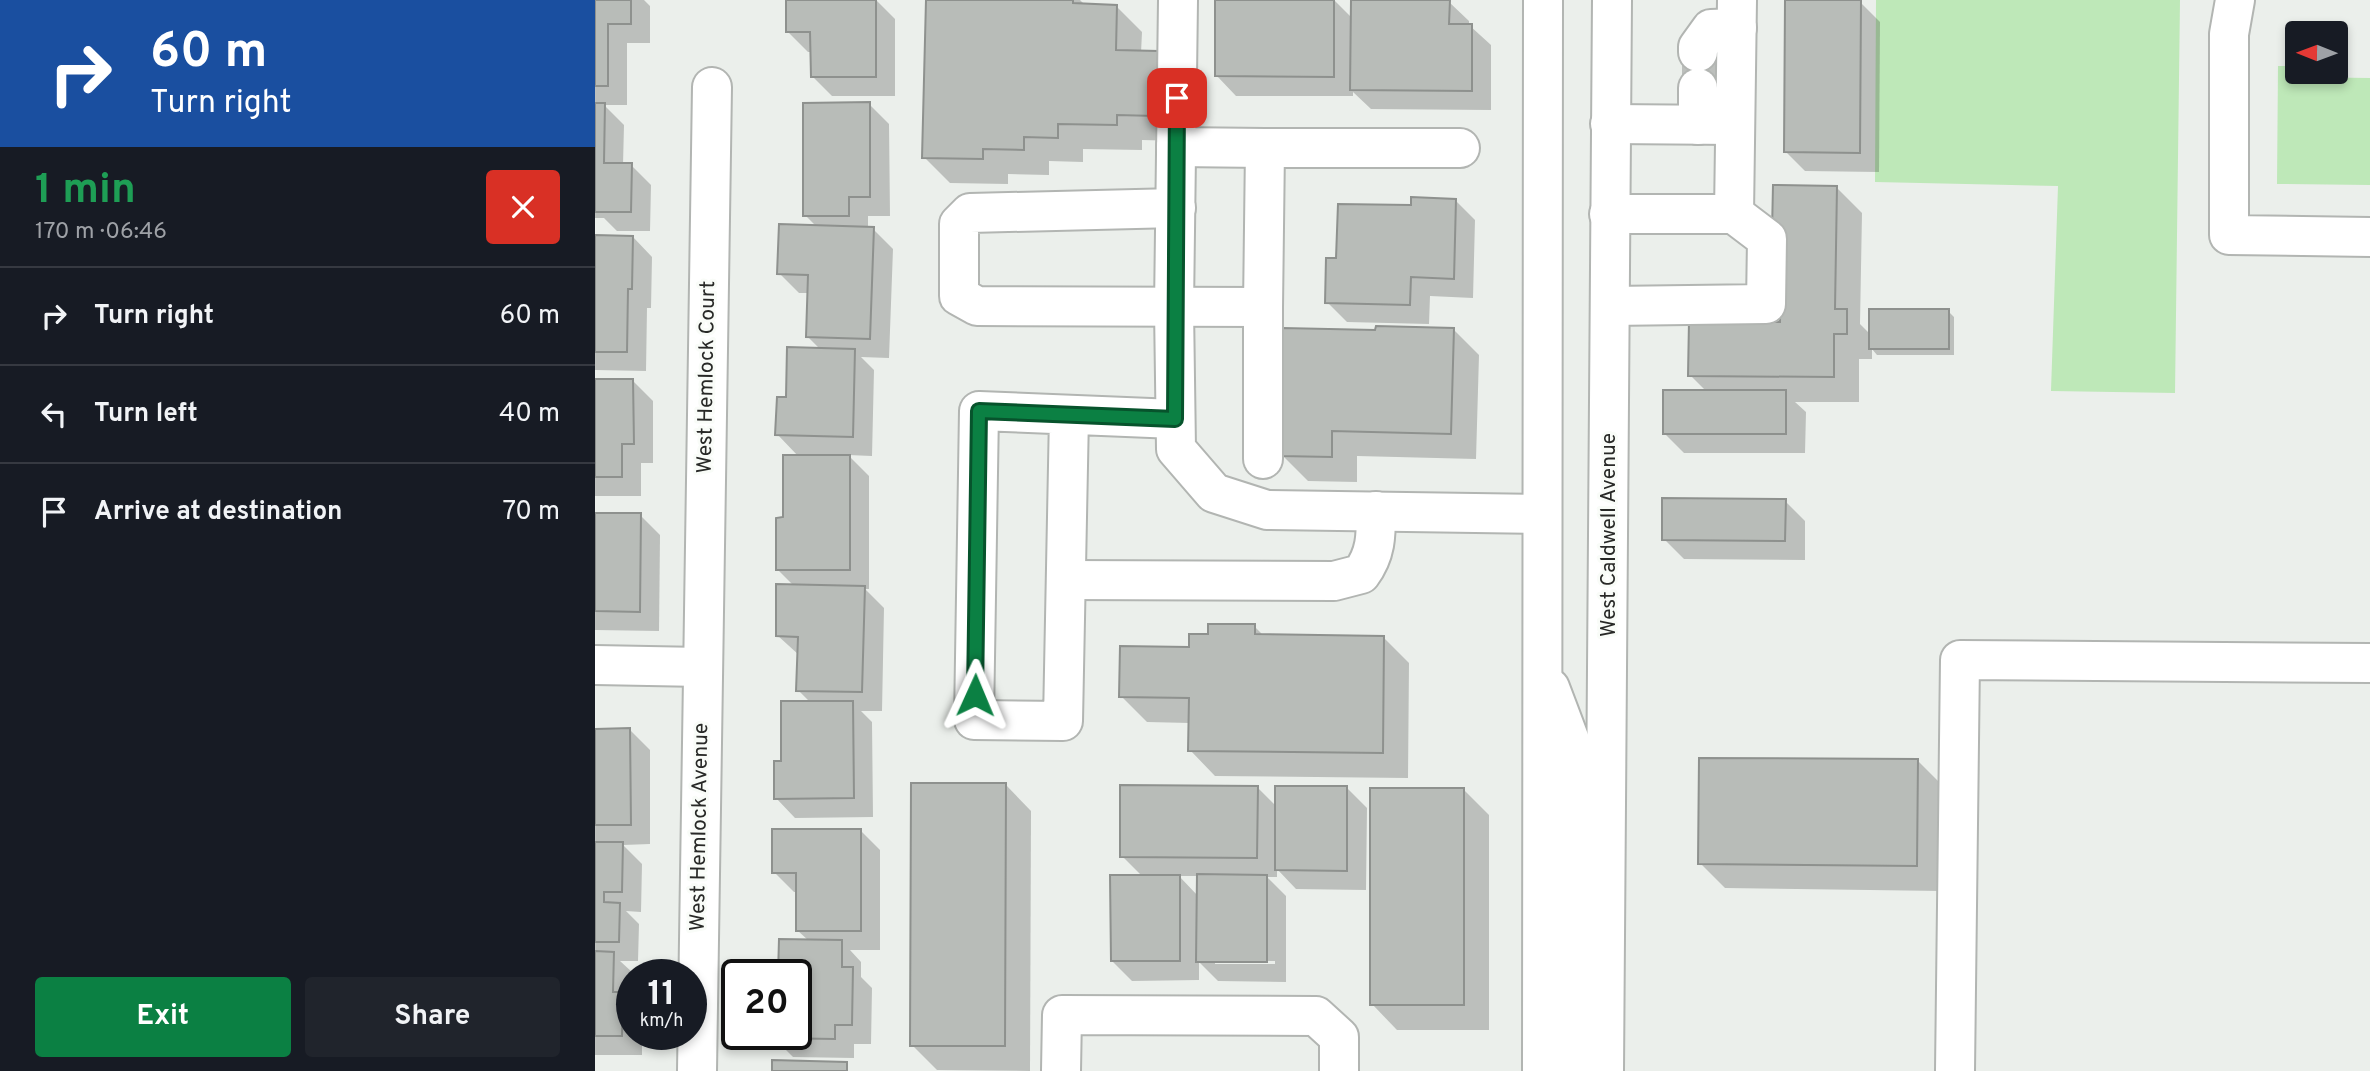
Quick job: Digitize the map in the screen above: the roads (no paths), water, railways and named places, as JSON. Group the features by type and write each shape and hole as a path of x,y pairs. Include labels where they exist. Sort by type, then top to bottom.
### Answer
{"main road":[{"path":"1178,0 1174,308 1176,449 1214,493 1267,510 1541,514"},
{"path":"1542,1071 1543,0"},
{"name":"West Caldwell Avenue","path":"1604,1071 1612,0"},
{"path":"2235,0 2229,34 2229,235 2370,237"},
{"path":"1735,125 1698,88 1698,47 1711,29 1737,14"},
{"path":"1734,215 1737,14"},
{"name":"West Hemlock Court","path":"702,667 712,87"},
{"path":"1610,124 1698,88"},
{"path":"1176,147 1460,148"},
{"path":"1263,459 1265,148"},
{"path":"1176,208 970,214 959,224 959,296 977,306 1263,307"},
{"path":"1609,214 1734,215 1766,239 1766,304 1610,306"},
{"path":"1069,415 1063,722 974,720 979,411 1175,419"},
{"path":"1066,580 1334,581 1361,574 1371,561 1377,539 1376,511"},
{"path":"1955,1071 1960,660 2370,663"},
{"path":"1541,664 1571,747 1571,1071"},
{"path":"595,665 702,667"},
{"name":"West Hemlock Avenue","path":"697,1071 702,667"},
{"path":"1061,1071 1062,1015 1316,1016 1339,1037 1339,1071"}]}
